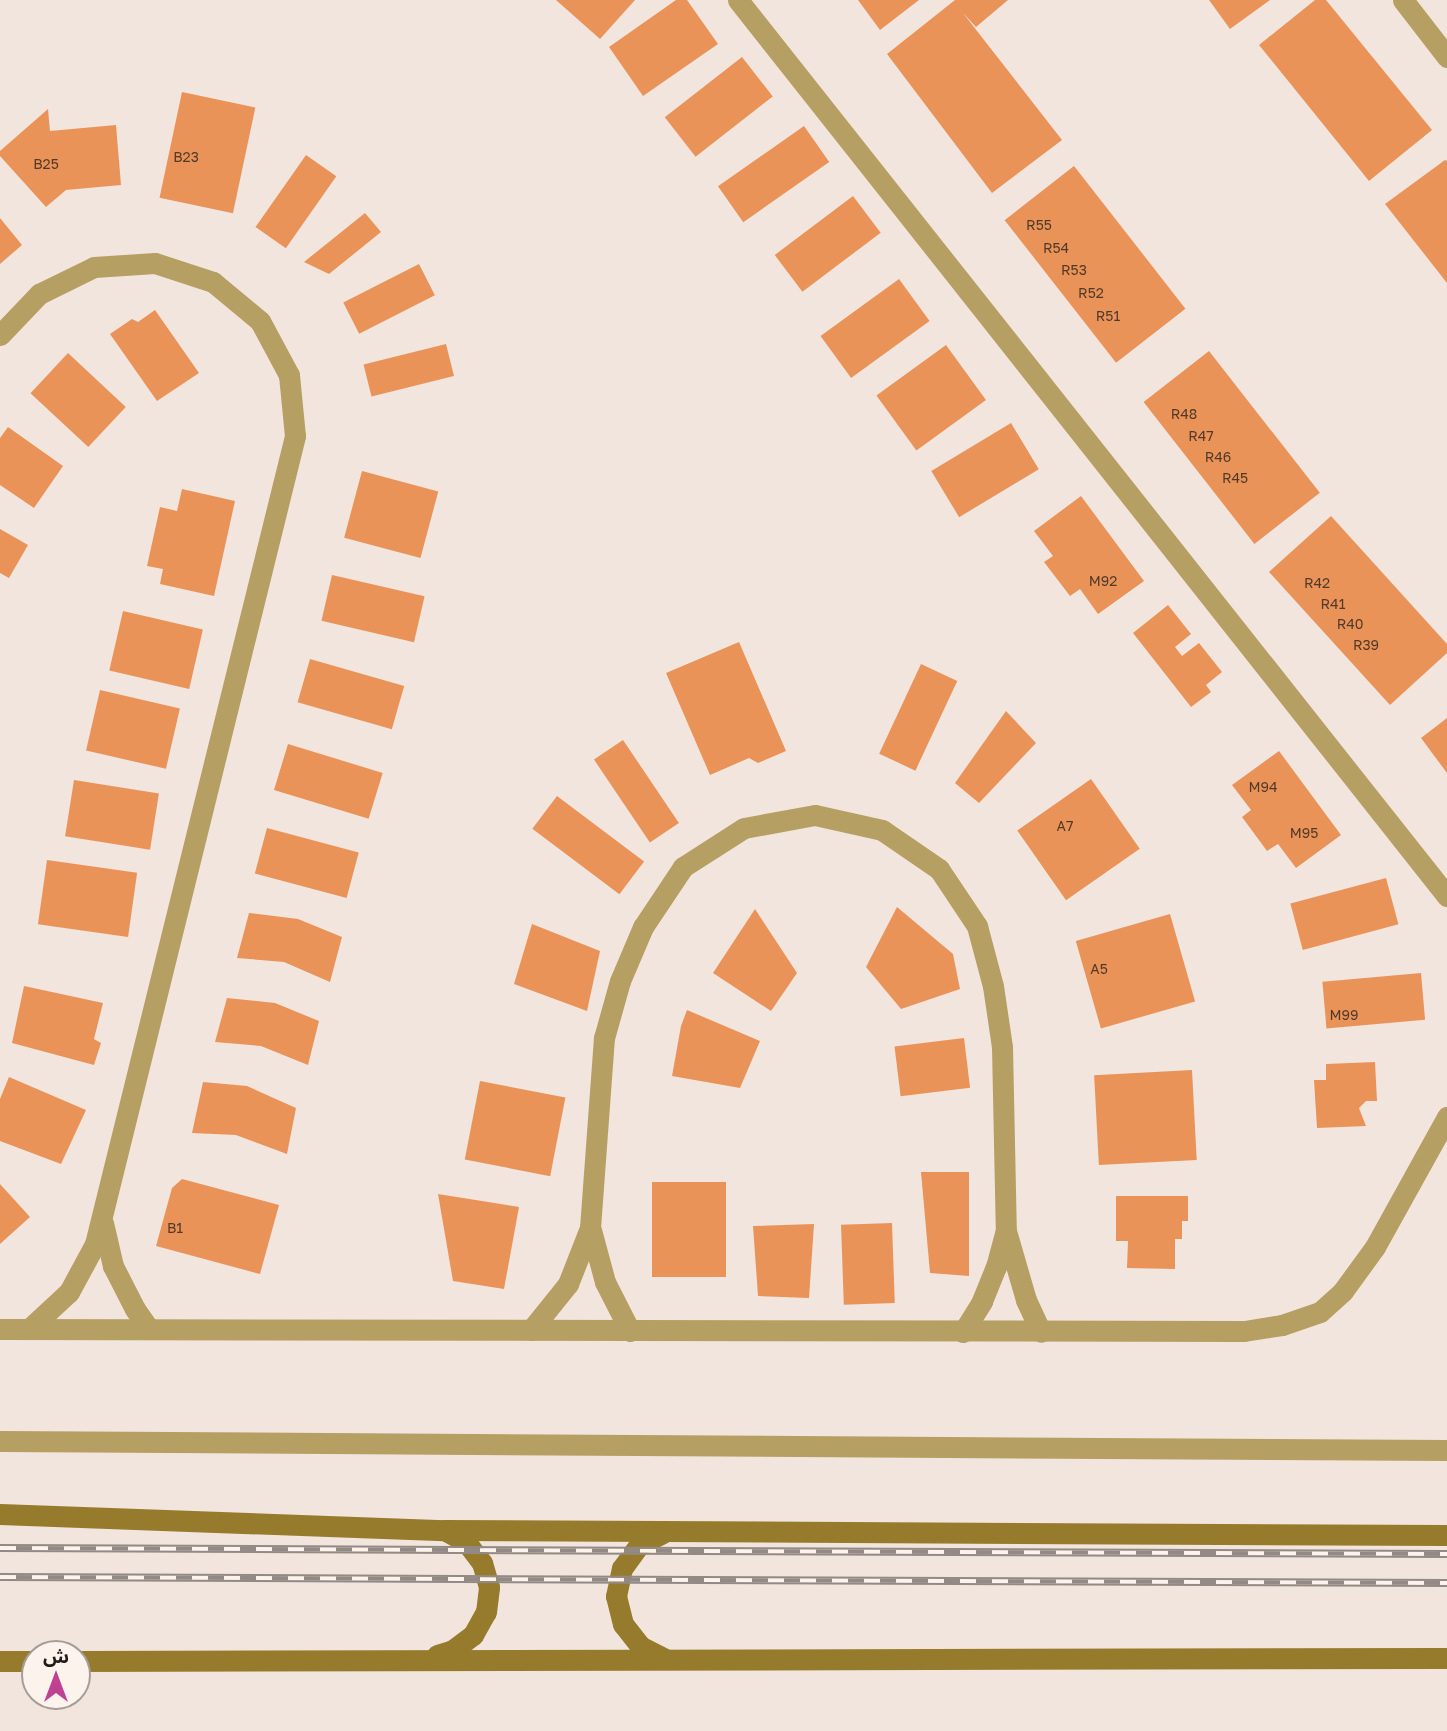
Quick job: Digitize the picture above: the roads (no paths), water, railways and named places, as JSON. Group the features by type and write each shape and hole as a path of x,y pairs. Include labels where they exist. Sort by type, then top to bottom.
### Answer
{"main road":[{"path":"0,1514 443,1530 1447,1535"},
{"path":"428,1658 453,1650 473,1634 486,1612 489,1587 482,1563 466,1542 443,1530"},
{"path":"665,1532 639,1545 622,1568 616,1596 623,1624 640,1646 666,1659"},
{"path":"91,1661 1447,1657"},
{"path":"0,1661 21,1661"}],"street":[{"path":"738,0 1447,896"},
{"path":"1404,0 1447,57"},
{"path":"0,335 39,294 94,267 155,263 213,282 260,321 289,375 295,436 102,1218 90,1257 69,1292 29,1329"},
{"path":"531,1330 568,1284 590,1228 604,1038 620,981 643,927 683,867 744,828 815,815 882,830 928,861 939,869 977,926 993,986 1002,1047 1006,1231 1026,1300 1041,1332"},
{"path":"0,1329 1244,1331 1282,1325 1320,1312 1343,1291 1375,1247 1447,1117"},
{"path":"102,1218 113,1266 135,1310 149,1329"},
{"path":"590,1228 605,1282 630,1331"},
{"path":"963,1332 982,1301 996,1267 1006,1231"},
{"path":"0,1441 1447,1450"}],"railway":[{"path":"0,1548 1447,1554"},
{"path":"0,1577 1447,1583"}]}
